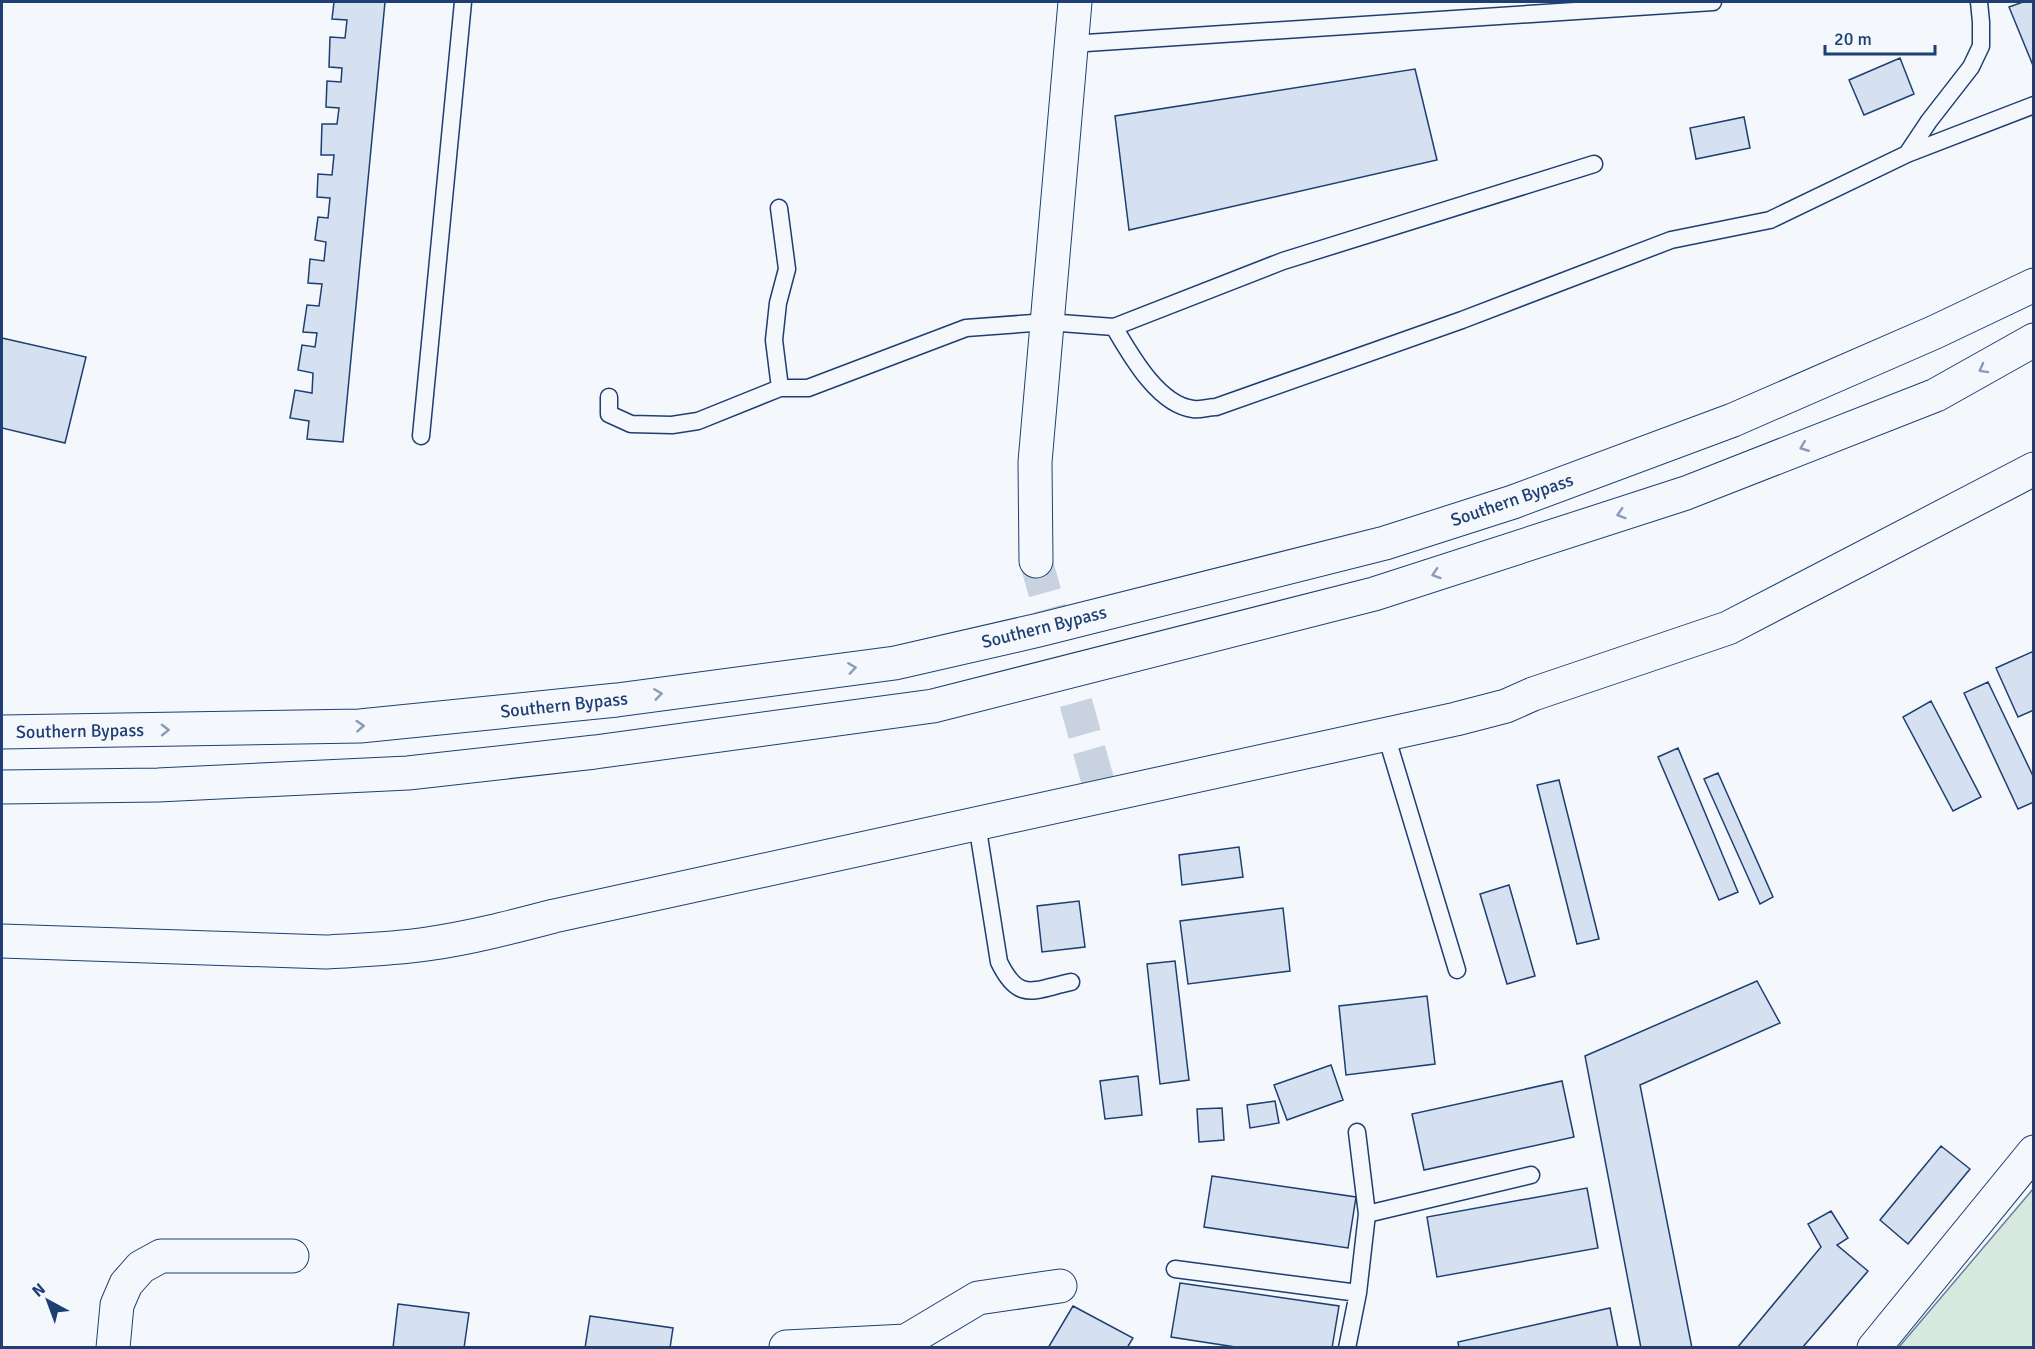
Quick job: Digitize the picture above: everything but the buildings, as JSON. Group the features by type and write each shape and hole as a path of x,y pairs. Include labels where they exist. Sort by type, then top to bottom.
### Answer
{"main road":[{"path":"1036,561 1035,462 1075,2"},
{"name":"Southern Bypass","path":"2,732 360,726 617,700 895,663 1039,630 1385,543 1513,502 1733,420 1935,332 2034,285"},
{"path":"2,787 158,785 408,773 595,752 933,706 1374,594 1686,493 1936,395 2034,340"},
{"path":"2,941 326,952 409,946 475,936 554,916 1386,735 1506,706 1533,694 1728,628 2034,469"},
{"path":"1874,1347 2034,1152"},
{"path":"113,1347 117,1305 126,1284 141,1267 161,1256 292,1256"},
{"path":"786,1347 905,1344 978,1298 1060,1286"}],"lane":[{"path":"421,436 463,2"},
{"path":"1071,44 1713,2"},
{"path":"1907,154 1929,121 1971,67 1980,46 1979,2"},
{"path":"1114,327 1139,366 1168,399 1192,409 1216,407 1462,320 1671,240 1770,220 1907,154 2034,105"},
{"path":"609,397 609,414 616,418 631,424 672,425 698,421 780,388 808,388 966,328 1047,322 1114,327 1283,261 1594,164"},
{"path":"779,208 787,269 778,303 774,340 780,388"},
{"path":"1386,735 1457,970"},
{"path":"977,825 999,962 1007,979 1014,986 1027,991 1071,982"},
{"path":"1347,1347 1358,1293 1367,1214 1357,1132"},
{"path":"1367,1214 1531,1175"},
{"path":"1175,1269 1358,1293"}],"shaded area":[{"path":"2033,1189 2033,1347 1899,1347"}],"tunnel":[{"path":"1036,561 1102,796"}]}
